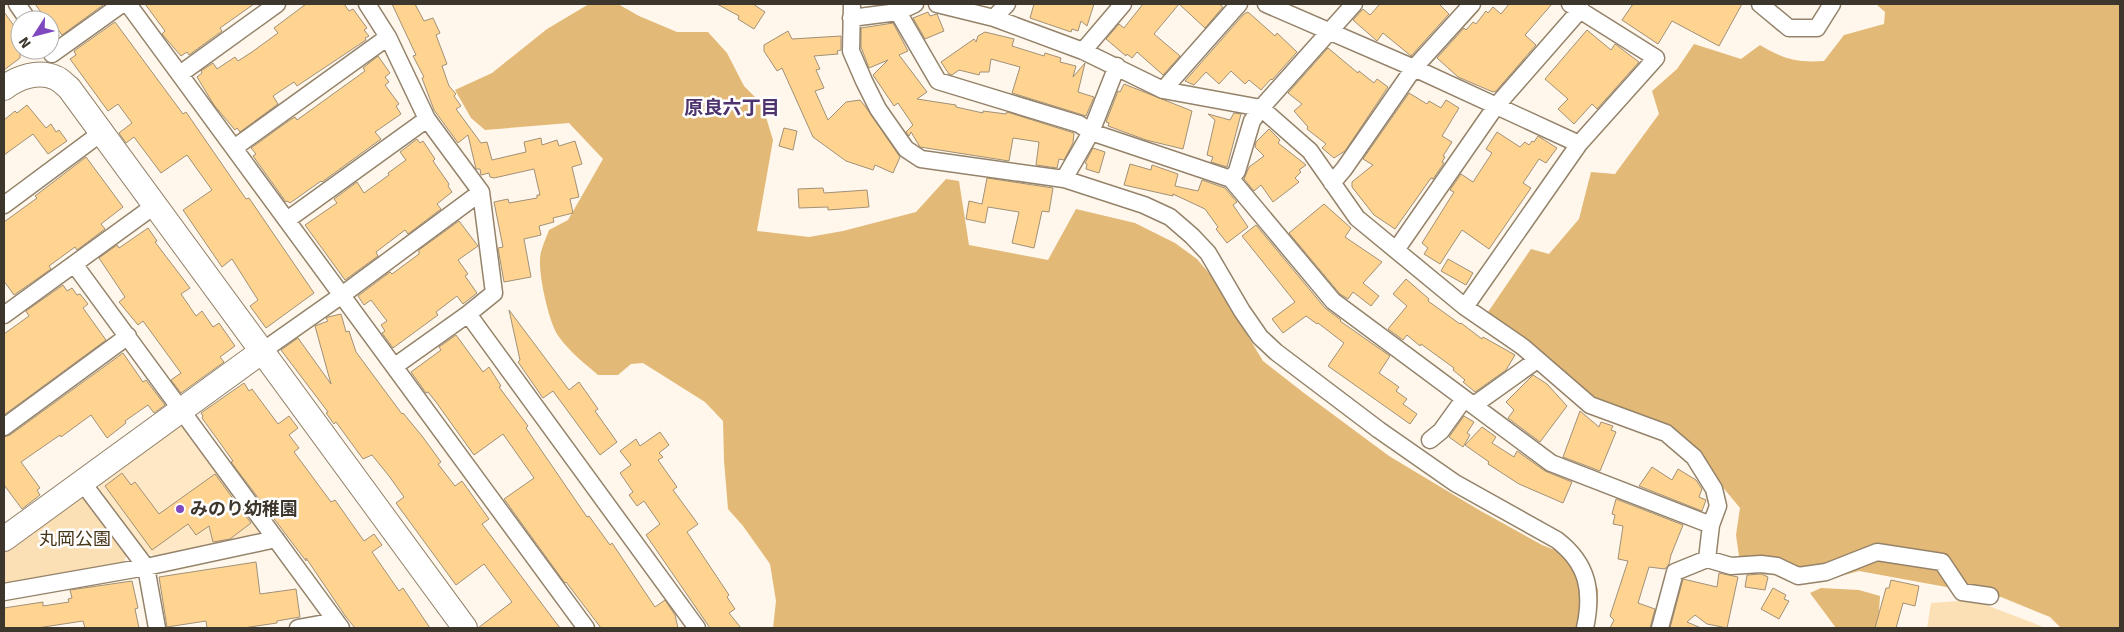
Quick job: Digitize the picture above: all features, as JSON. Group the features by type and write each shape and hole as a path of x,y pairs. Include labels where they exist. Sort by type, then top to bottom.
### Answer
{"street":[{"path":"60,46 122,4"},
{"path":"128,4 586,628"},
{"path":"180,74 277,4"},
{"path":"367,4 388,37 427,119 481,192 494,292 468,314 395,366"},
{"path":"915,4 898,12 852,11 851,51 878,109 906,149 921,159 1064,179 1144,206 1170,217 1208,253 1242,311 1260,336 1276,352 1379,430 1455,483 1557,540 1569,550 1579,562 1587,582 1589,600 1585,628"},
{"path":"937,4 994,18 1083,51 1163,90 1261,108 1310,151 1357,218 1465,307 1523,347 1590,405 1666,433 1694,457 1714,489 1718,506 1711,525 1707,559"},
{"path":"994,18 1007,4"},
{"path":"1083,51 1123,4"},
{"path":"1163,90 1239,4"},
{"path":"1266,4 1414,68 1579,144"},
{"path":"1231,179 1237,171 1252,122 1261,108 1354,4"},
{"path":"1332,182 1344,169 1414,68 1472,4"},
{"path":"1760,4 1789,28 1817,28 1832,4"},
{"path":"1396,250 1496,106 1576,7 1656,58 1579,144 1465,307"},
{"path":"898,12 938,81 1079,124 1091,132 1231,179 1333,301 1551,463 1711,525"},
{"path":"234,148 388,37"},
{"path":"38,74 46,60"},
{"path":"1064,179 1091,132 1117,66"},
{"path":"4,88 25,76 38,74 56,78 69,88 465,628"},
{"path":"287,220 427,119"},
{"path":"4,205 101,133"},
{"path":"4,539 342,295 481,192"},
{"path":"4,315 154,206"},
{"path":"74,264 338,625"},
{"path":"468,314 697,628"},
{"path":"4,427 128,336"},
{"path":"1430,440 1469,402 1537,360"},
{"path":"82,482 146,567 157,628"},
{"path":"4,592 146,567 276,539"},
{"path":"1660,628 1675,572 1707,559 1731,566 1761,564 1777,566 1798,576 1826,572 1877,552 1942,562 1962,592 1990,596"},
{"path":"298,628 338,625"}],"shaded area":[{"path":"589,4 618,4 639,16 677,32 708,32 727,53 744,86 762,104 773,140 757,231 809,237 843,231 916,212 946,179 959,181 969,245 1048,260 1076,209 1135,223 1175,243 1197,259 1213,278 1263,361 1389,456 1542,545 1570,556 1587,572 1598,589 1598,603 1592,628 773,628 776,601 770,564 743,526 728,509 723,421 705,402 643,363 631,364 618,375 598,375 577,357 555,331 545,300 541,277 540,256 542,248 549,230 568,220 603,159 569,123 485,130 471,118 455,90 492,73 547,29"},
{"path":"1876,4 2120,4 2120,628 2061,628 2050,617 2001,597 1859,571 1830,579 1786,571 1766,575 1751,570 1739,556 1736,535 1740,508 1697,456 1594,401 1486,315 1531,249 1549,254 1579,219 1591,172 1615,174 1659,114 1652,91 1677,69 1694,44 1741,59 1760,45 1776,54 1798,61 1824,61 1844,35 1884,24 1885,12"},
{"name":"みのり幼稚園","path":"179,426 185,427 260,530 257,537 155,556 144,552 99,489 101,482"},
{"path":"1821,588 1859,590 1880,596 1878,628 1836,628 1810,593"}],"green space":[{"name":"丸岡公園","path":"78,498 87,498 127,553 124,562 4,583 4,552"},
{"path":"1973,600 2042,628 1927,628 1931,603"}],"building":[{"path":"35,4 103,5 62,35 60,32 60,10 40,10"},
{"path":"145,4 254,4 220,28 222,31 189,55 187,52 181,56 162,34 165,31"},
{"path":"306,4 344,4 349,11 353,9 367,28 364,30 369,36 365,38 366,40 297,86 294,82 273,96 278,104 240,132 237,128 235,130 214,105 197,77 202,73 201,71 213,63 217,69 235,57 238,61 252,52 278,33 274,28"},
{"path":"392,4 415,4 424,21 433,18 440,33 436,35 447,64 442,66 449,86 456,94 454,96 461,106 456,109 481,143 487,142 492,160 526,152 524,142 541,138 542,145 557,140 559,146 575,141 582,164 572,167 579,197 570,199 573,213 553,218 554,222 539,226 541,235 524,239 531,277 504,282 498,248 503,247 494,202 508,199 509,203 537,198 537,195 540,195 534,169 494,178 490,177 489,173 481,175 480,169 476,169 468,135 458,143 434,110 422,78 424,77 413,56 416,55"},
{"path":"717,4 753,4 765,12 754,29 738,19 739,16"},
{"path":"1034,4 1094,4 1087,26 1081,21 1078,31 1072,29 1071,32 1030,18"},
{"path":"1143,4 1179,4 1154,34 1180,56 1163,75 1137,52 1132,58 1127,54 1126,56 1106,39 1119,24 1124,28"},
{"path":"1179,4 1219,4 1223,7 1205,28"},
{"path":"1380,4 1439,4 1449,14 1411,56 1383,33 1377,41 1353,20 1363,9 1370,15"},
{"path":"1509,4 1552,4 1525,35 1536,45 1496,91 1493,92 1458,77 1437,58 1464,28 1466,30 1473,22 1476,24 1486,11 1488,13 1493,7 1501,14"},
{"path":"1633,4 1742,4 1719,46 1672,21 1658,44 1622,20"},
{"path":"4,12 10,20 10,60 17,60 4,70"},
{"path":"928,12 930,16 937,14 944,31 925,39 913,18"},
{"path":"1248,12 1275,36 1277,33 1297,52 1272,80 1261,90 1249,80 1245,84 1231,71 1219,84 1206,72 1194,85 1185,81 1244,14"},
{"path":"115,22 183,114 186,112 246,199 249,198 314,293 266,328 250,306 258,300 232,259 222,267 183,210 212,190 187,155 161,173 134,137 126,143 119,133 132,123 118,104 108,111 70,59 76,55 74,51"},
{"path":"893,23 908,51 899,55 927,92 917,99 956,105 956,107 983,113 983,111 1006,114 1007,112 1074,133 1073,143 1064,160 1059,159 1057,168 1036,165 1039,142 1013,138 1009,161 920,147 911,132 909,136 906,132 913,125 898,103 894,106 873,75 888,60 869,68 861,47 861,28"},
{"path":"1587,30 1611,50 1615,44 1639,62 1597,109 1592,104 1574,124 1558,109 1568,99 1545,79"},
{"path":"788,31 792,39 841,36 841,50 837,51 838,54 814,56 820,69 816,70 824,88 815,91 828,120 846,102 860,100 900,157 893,173 875,165 873,170 846,161 813,137 782,68 777,71 764,51 764,45"},
{"path":"985,32 1014,39 1012,46 1044,56 1045,53 1061,58 1060,62 1076,66 1073,77 1085,63 1078,92 1094,97 1086,116 1012,93 1020,67 991,59 989,72 980,72 979,75 959,70 952,75 949,74 941,62 974,39 976,42 978,36"},
{"path":"1328,48 1358,73 1359,71 1374,83 1377,79 1388,87 1345,151 1334,158 1322,148 1326,144 1307,129 1308,127 1294,111 1302,104 1288,93"},
{"path":"378,56 390,73 385,77 389,82 385,85 399,104 396,106 401,114 375,132 381,139 322,182 290,203 286,202 253,156 256,154 251,148 290,120 295,117 297,120 365,71 363,68"},
{"path":"1124,84 1192,111 1183,149 1146,140 1108,126 1109,123 1106,122 1118,91 1120,92"},
{"path":"1409,93 1427,104 1429,101 1441,108 1446,100 1459,108 1442,136 1452,142 1443,156 1445,157 1442,162 1444,163 1395,229 1374,215 1352,187 1352,182 1373,165 1363,159"},
{"path":"27,105 46,128 51,124 56,132 59,130 67,141 48,154 33,134 4,155 4,120 15,111 17,113"},
{"path":"1234,113 1241,114 1227,167 1211,162 1213,157 1207,155 1215,120 1208,114 1230,120"},
{"path":"784,128 797,131 793,150 779,146"},
{"path":"1269,129 1280,140 1278,143 1306,165 1299,170 1301,172 1295,178 1299,182 1273,202 1261,185 1254,191 1244,179 1249,167 1264,156 1255,147 1256,142"},
{"path":"1497,132 1520,147 1525,142 1529,145 1532,141 1534,142 1538,136 1557,148 1546,163 1539,159 1523,183 1531,188 1489,249 1462,230 1440,264 1424,254 1428,248 1422,243 1454,192 1450,190 1461,174 1473,182 1492,153 1486,149"},
{"path":"417,139 420,143 423,141 435,159 433,161 449,184 448,186 452,192 437,204 441,209 408,234 405,230 376,252 378,256 345,280 305,225 337,203 334,199 357,182 364,193 389,175 388,173 406,160 400,152"},
{"path":"1093,148 1105,152 1099,173 1086,169 1087,164 1085,163"},
{"path":"86,157 123,207 101,224 105,229 77,250 75,247 49,266 51,269 14,295 4,281 4,222 37,198 35,196"},
{"path":"1130,164 1151,170 1152,165 1178,174 1175,186 1198,191 1202,180 1225,188 1237,202 1233,205 1248,227 1227,243 1216,229 1218,227 1205,209 1173,194 1173,196 1124,185"},
{"path":"987,178 1053,188 1049,212 1042,211 1034,248 1012,243 1019,212 988,207 985,223 966,219 969,201 982,204"},
{"path":"823,188 824,193 867,190 869,207 828,210 828,207 799,208 798,189"},
{"path":"1324,204 1351,228 1345,237 1382,262 1363,283 1379,296 1371,306 1353,292 1348,299 1340,294 1289,233"},
{"path":"459,221 478,246 458,260 468,274 465,276 477,293 463,304 457,296 436,312 438,315 393,348 382,333 385,331 381,325 387,321 371,300 364,305 358,296 390,272 392,274 419,254 419,250"},
{"path":"1256,225 1325,308 1340,321 1390,356 1379,373 1399,387 1396,391 1407,399 1403,404 1417,414 1410,424 1328,366 1344,343 1318,323 1306,316 1283,333 1272,319 1295,302 1242,236"},
{"path":"148,228 157,241 155,242 190,288 181,294 196,316 202,311 213,327 219,323 235,346 220,357 224,362 181,393 171,380 181,373 143,321 138,325 119,302 125,297 99,258 117,245 119,248"},
{"path":"1448,259 1473,273 1466,285 1441,271"},
{"path":"1406,279 1429,299 1428,301 1460,324 1482,339 1483,337 1515,355 1506,370 1475,392 1463,382 1465,380 1453,370 1454,368 1421,344 1420,346 1407,335 1403,340 1388,329 1407,306 1393,294"},
{"path":"63,285 67,291 72,288 77,295 80,294 88,304 83,308 106,340 4,415 4,334 29,316 26,311"},
{"path":"509,310 569,390 579,382 598,409 595,411 617,442 600,455 553,391 543,398 518,362 520,360"},
{"path":"341,314 346,332 349,331 356,352 402,414 422,436 441,462 438,464 455,486 462,481 489,519 482,524 560,628 478,628 512,602 484,564 456,585 396,503 404,497 389,476 372,455 363,459 336,422 334,424 326,413 328,412 281,350 298,338 331,384 315,326 328,321 326,318 328,317"},
{"path":"456,335 483,372 489,367 501,386 499,387 528,426 526,428 587,517 589,516 610,545 612,543 655,607 665,600 675,615 678,628 601,628 565,583 504,499 534,478 503,434 474,455 436,402 428,392 426,393 411,372 441,350 439,347"},
{"path":"123,353 143,382 146,380 165,405 154,413 148,405 125,421 126,423 107,438 91,415 61,437 60,435 21,462 40,488 37,490 40,495 22,509 4,485 4,437 10,435"},
{"path":"1533,375 1547,384 1567,406 1540,442 1508,418 1514,410 1506,402"},
{"path":"244,383 249,391 252,389 278,424 289,416 298,428 289,435 299,448 294,452 331,502 335,500 364,541 374,534 382,545 372,552 399,591 403,588 430,628 355,628 346,617 306,558 306,561 231,462 233,461 202,418 201,413"},
{"path":"1580,411 1599,427 1601,422 1613,426 1611,430 1616,432 1600,471 1563,457"},
{"path":"1464,416 1474,422 1467,433 1470,435 1463,447 1449,437"},
{"path":"1482,427 1496,437 1492,443 1514,457 1517,451 1545,471 1572,482 1563,503 1519,484 1488,464 1489,462 1465,445"},
{"path":"660,432 669,445 659,453 663,457 658,460 677,487 673,490 698,524 687,532 729,595 727,597 735,609 729,613 741,628 710,628 646,535 660,524 644,501 637,506 629,495 633,492 620,473 631,465 620,451 636,439 640,446"},
{"path":"1652,467 1672,480 1678,469 1696,480 1702,489 1699,497 1706,500 1702,511 1639,486"},
{"path":"122,473 131,485 135,482 159,514 215,474 251,523 230,539 213,542 209,526 196,535 188,524 152,550 105,486"},
{"path":"1616,499 1683,525 1669,564 1665,569 1649,567 1638,603 1655,609 1650,628 1610,628 1614,620 1610,616 1628,561 1618,559 1623,526 1613,524 1615,515 1612,514"},
{"path":"256,562 260,594 296,589 300,617 277,621 277,623 243,628 207,628 206,621 167,627 159,577"},
{"path":"1719,573 1738,577 1727,628 1707,624 1695,615 1687,622 1701,628 1670,628 1683,579 1717,587"},
{"path":"1761,574 1768,577 1765,590 1745,587 1747,575"},
{"path":"1891,580 1919,586 1915,606 1903,603 1896,628 1875,628 1886,588 1889,588"},
{"path":"132,581 138,608 135,609 139,628 85,628 83,621 37,628 4,628 4,608 43,602 43,606 69,602 68,599 72,598 70,590"},
{"path":"1773,588 1786,595 1784,599 1789,601 1779,619 1761,609"}],"place":[{"name":"みのり幼稚園","path":"180,509"}],"district":[{"name":"原良六丁目","path":"732,107"}]}
